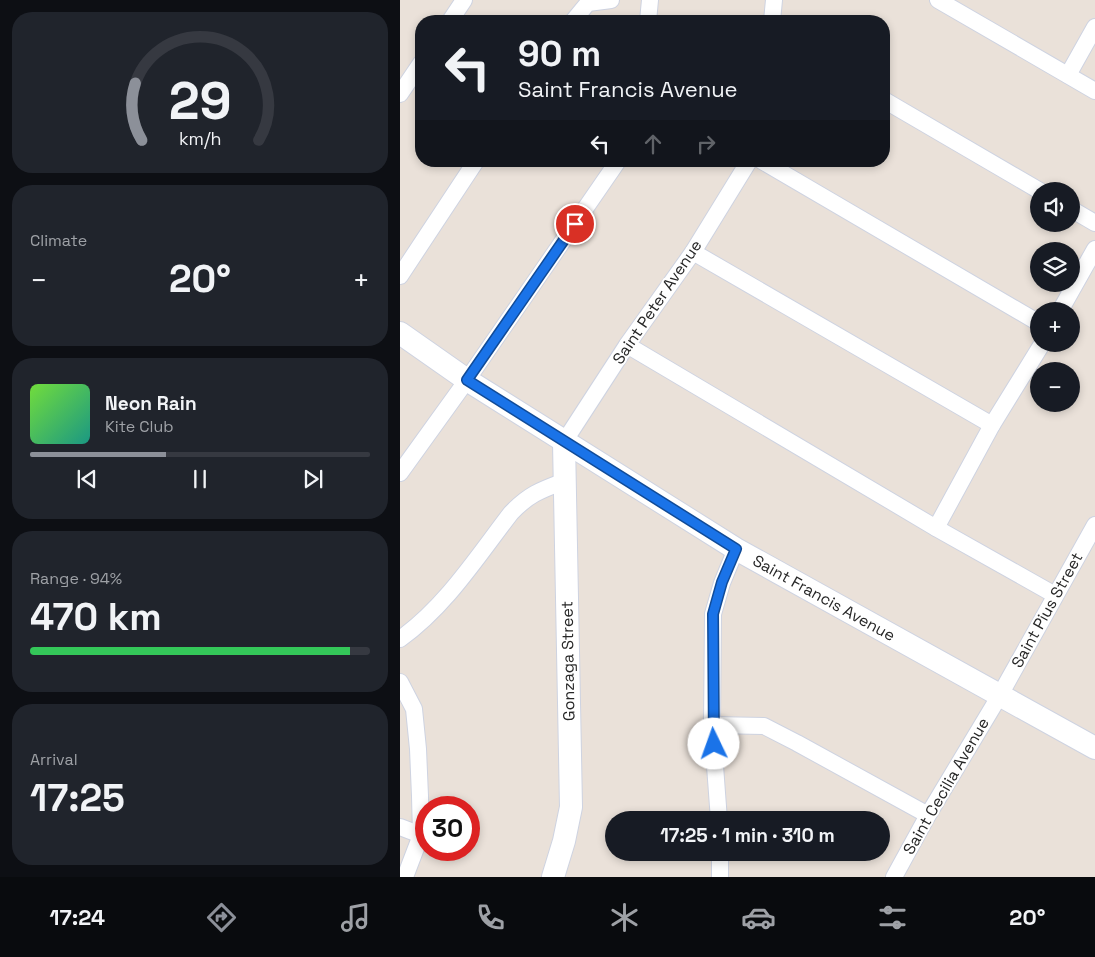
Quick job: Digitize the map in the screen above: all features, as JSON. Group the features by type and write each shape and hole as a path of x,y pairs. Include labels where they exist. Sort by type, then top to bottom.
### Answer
{"street":[{"path":"454,15 464,0"},
{"path":"578,15 588,3 612,0"},
{"path":"649,15 650,0"},
{"path":"773,15 774,0"},
{"path":"946,2 1095,91"},
{"path":"1068,75 1095,27"},
{"path":"400,94 415,72"},
{"path":"890,104 1030,185"},
{"path":"400,276 472,167"},
{"path":"400,473 467,380 614,167"},
{"name":"Saint Peter Avenue","path":"564,442 627,345 693,252 745,167"},
{"path":"772,167 1030,318"},
{"path":"1080,214 1095,223"},
{"path":"1065,302 1095,249"},
{"path":"693,252 992,425"},
{"name":"Saint Francis Avenue","path":"400,332 467,380 736,549 1095,748"},
{"path":"627,345 936,528 1055,596"},
{"path":"936,528 992,425 1037,352"},
{"name":"Gonzaga Street","path":"553,877 564,841 571,807 564,442"},
{"path":"400,640 442,603 523,500 536,492 565,481"},
{"name":"Saint Pius Street","path":"1000,695 1095,525"},
{"path":"718,811 712,726 713,614 722,582 736,549"},
{"path":"400,682 414,709 418,749 419,796"},
{"name":"Saint Cecilia Avenue","path":"894,877 928,815 1000,695"},
{"path":"712,726 764,726 797,742 928,815"},
{"path":"400,827 415,833"},
{"path":"404,877 415,848"},
{"path":"720,861 720,877"}],"route":[{"path":"575,224 467,380 736,549 722,582 713,614 712,726 714,744"}]}
